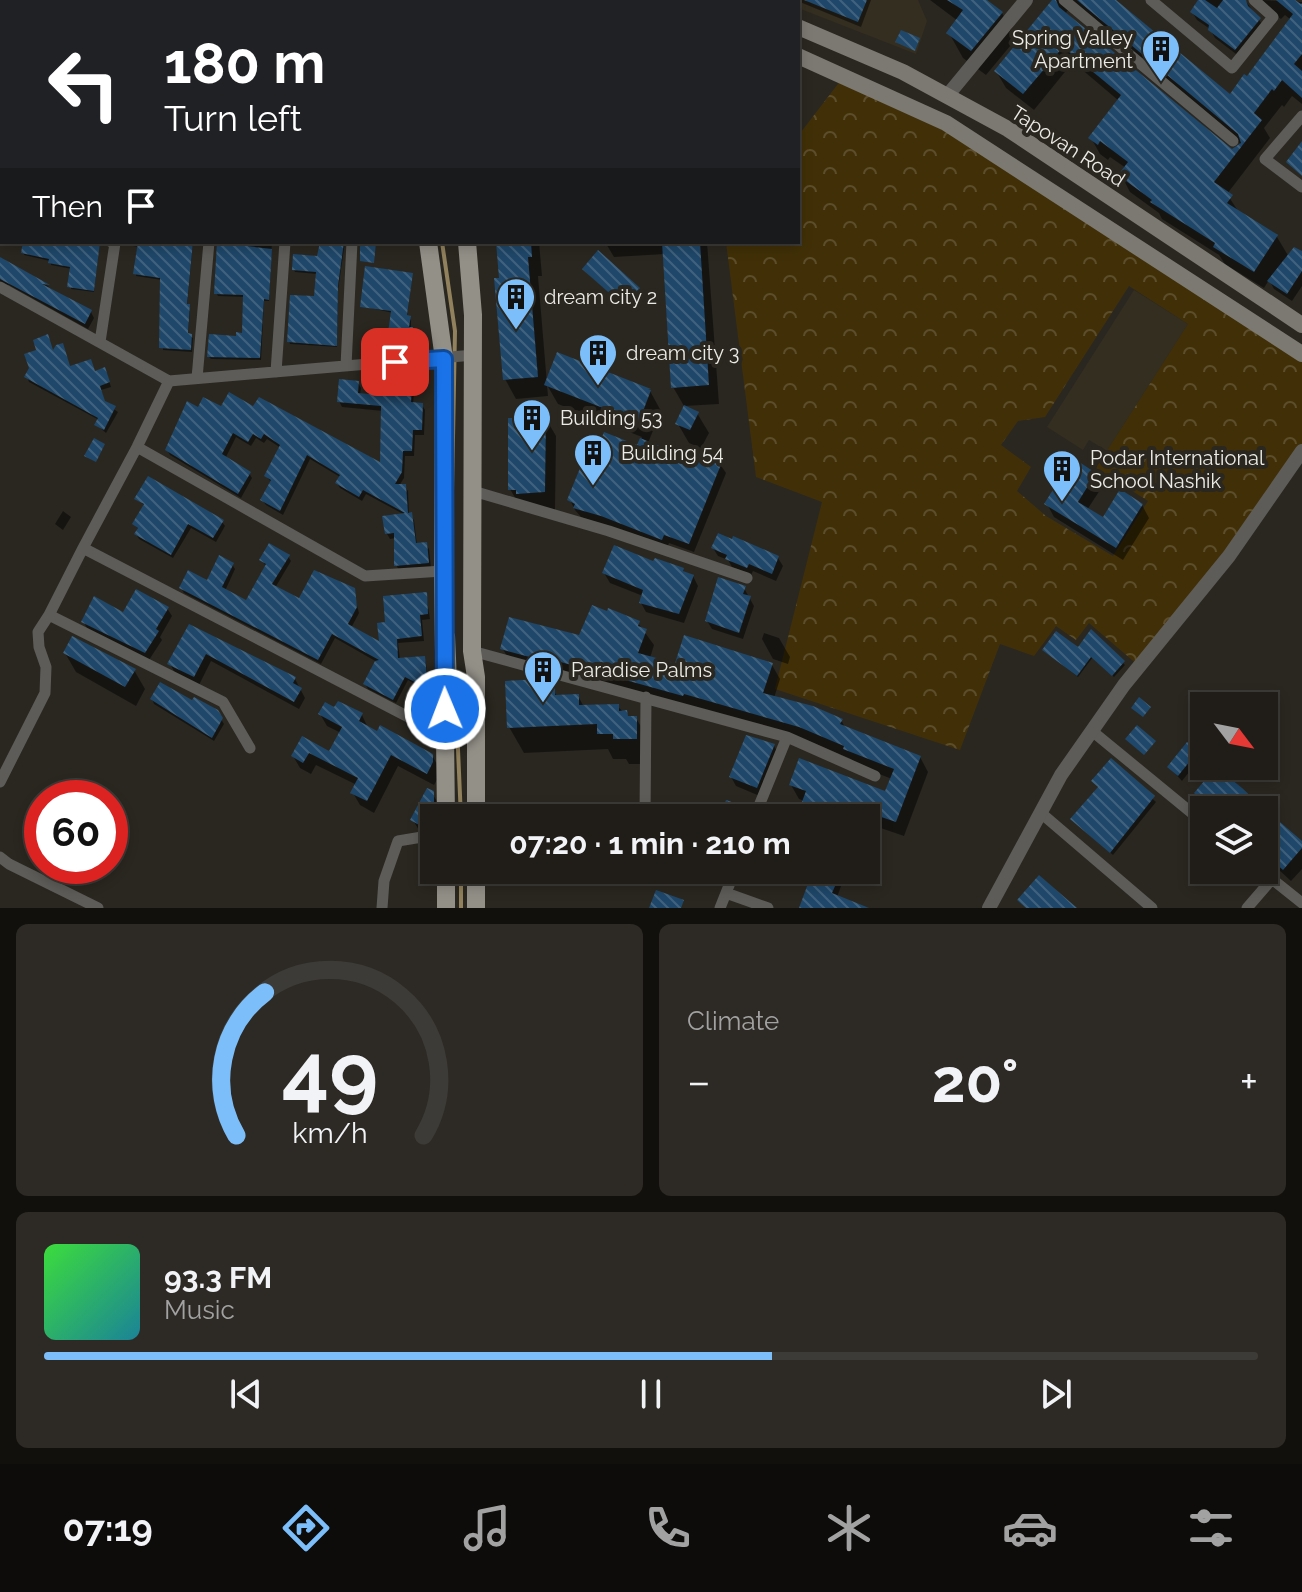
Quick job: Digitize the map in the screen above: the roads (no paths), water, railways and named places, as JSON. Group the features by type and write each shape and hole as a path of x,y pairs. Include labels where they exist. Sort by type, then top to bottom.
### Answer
{"main road":[{"name":"Tapovan Road","path":"800,28 903,72 1008,129 1302,325"},
{"path":"800,57 946,123 1302,354"},
{"path":"428,244 445,358 446,804"},
{"path":"467,244 473,315 469,356 476,804"},
{"path":"446,884 446,908"},
{"path":"476,884 476,908"}],"street":[{"path":"947,96 1026,0"},
{"path":"1064,0 1233,141"},
{"path":"1151,0 1232,68 1273,17 1254,0"},
{"path":"1302,116 1265,159 1302,187"},
{"path":"100,342 114,244"},
{"path":"197,378 209,244"},
{"path":"276,372 285,244"},
{"path":"346,366 352,244"},
{"path":"0,287 169,381 469,356"},
{"path":"1,774 45,693 46,667 38,632 169,381"},
{"path":"137,447 365,576 443,571"},
{"path":"991,907 1061,775 1124,685 1237,546 1302,451"},
{"path":"473,491 609,531 747,578"},
{"path":"83,548 445,736"},
{"path":"49,615 223,702 250,748"},
{"path":"472,651 787,737 875,776"},
{"path":"645,804 646,697"},
{"path":"1092,731 1190,812"},
{"path":"760,804 787,737"},
{"path":"1041,813 1152,908"},
{"path":"382,908 384,881 398,841 420,837"},
{"path":"1,860 98,908"},
{"path":"720,908 730,884"},
{"path":"1247,908 1268,884"},
{"path":"1278,884 1302,903"},
{"path":"726,893 768,908"}],"waterway":[{"path":"442,244 455,331 452,491"},
{"path":"453,635 460,804"},
{"path":"461,884 461,908"}],"place":[{"name":"Spring Valley Apartment","path":"1161,83"},
{"name":"dream city 2","path":"516,331"},
{"name":"dream city 3","path":"598,387"},
{"name":"Building 53","path":"532,452"},
{"name":"Building 54","path":"593,487"},
{"name":"Podar International School Nashik","path":"1062,503"},
{"name":"Paradise Palms","path":"543,704"}]}
